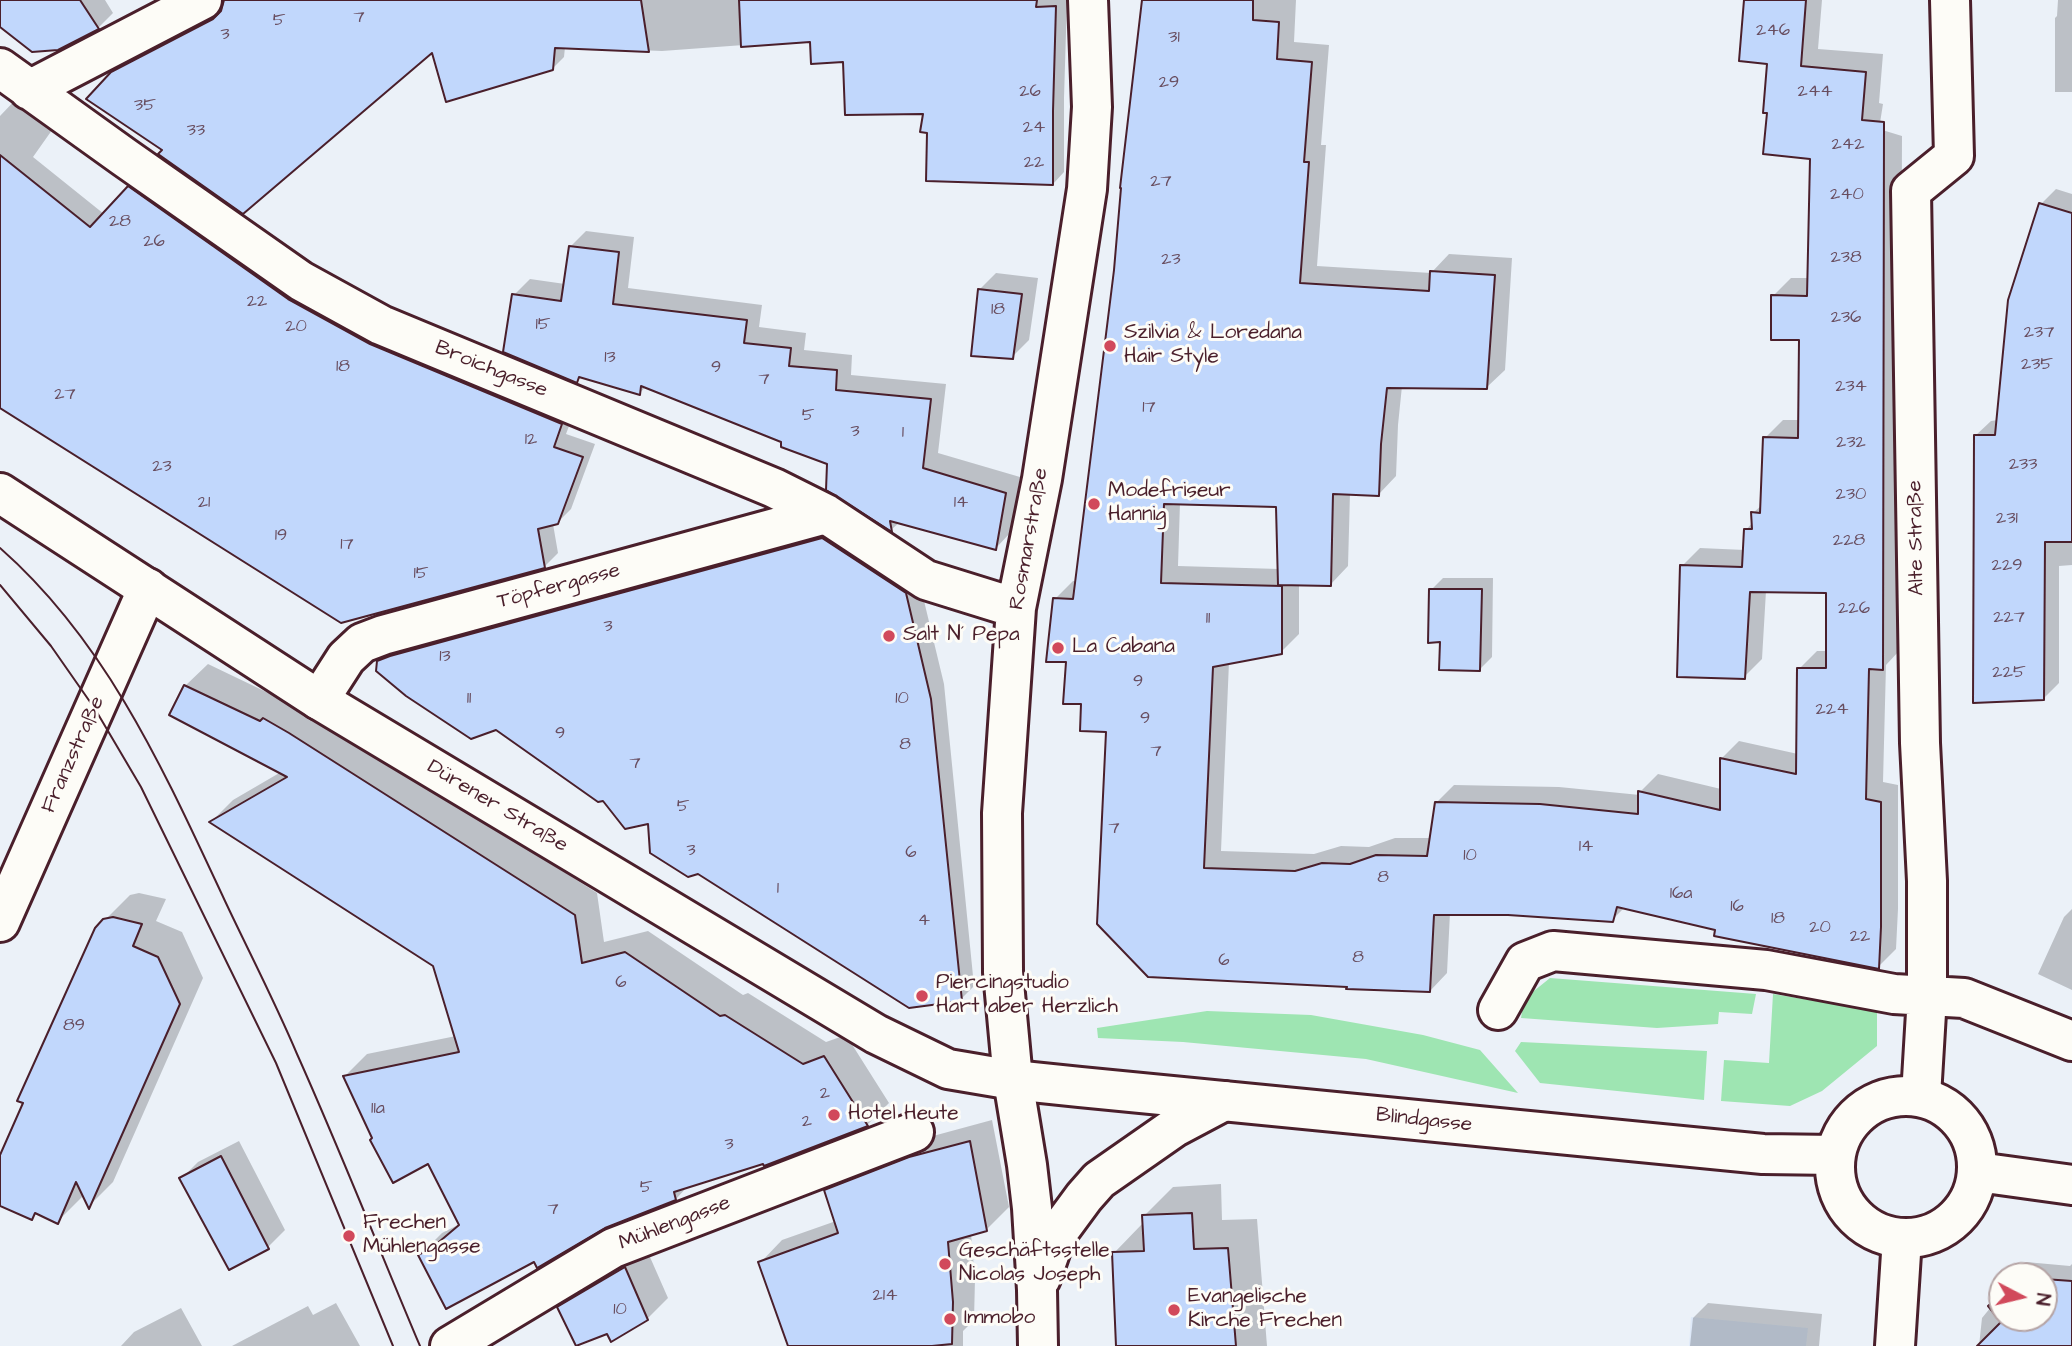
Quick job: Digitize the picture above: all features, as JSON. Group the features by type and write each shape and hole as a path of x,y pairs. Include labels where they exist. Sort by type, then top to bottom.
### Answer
{"street":[{"path":"15,79 202,0"},
{"name":"Rosmarstraße","path":"1038,1346 1037,1290 1027,1164 1013,1080 1003,972 1002,813 1016,608 1042,478 1087,189 1093,107 1088,0"},
{"name":"Alte Straße","path":"1921,1096 1927,996 1927,881 1920,729 1911,191 1954,156 1950,0"},
{"name":"Broichgasse","path":"15,79 301,281 381,325 774,488 826,514 926,580 1016,608"},
{"name":"Dürener Straße","path":"0,493 319,700 876,1034 948,1069 1013,1080"},
{"name":"Töpfergasse","path":"319,700 346,658 362,643 383,635 826,514"},
{"name":"Franzstraße","path":"0,922 148,588"},
{"path":"1498,1010 1525,962 1553,951 1766,970 1894,994 1964,998 2072,1041"},
{"name":"Blindgasse","path":"1013,1080 1763,1154 1836,1155"},
{"path":"1898,1095 1921,1096 1940,1103 1956,1115 1969,1132 1976,1151 1978,1172 1974,1190 1954,1221 1938,1231 1920,1237 1902,1238 1879,1233 1859,1221 1843,1202 1835,1179 1836,1155 1842,1133 1857,1115 1876,1101 1898,1095"},
{"path":"1037,1290 1056,1236 1100,1180 1175,1127 1224,1101"},
{"name":"Mühlengasse","path":"450,1346 613,1248 914,1132"},
{"path":"1978,1172 2072,1185"},
{"path":"1895,1346 1902,1238"}],"shaded area":[{"path":"1691,1317 1808,1328 1806,1346 1689,1346"}],"green space":[{"path":"1550,978 1756,994 1752,1014 1719,1012 1718,1024 1657,1028 1521,1018 1524,999"},
{"path":"1773,994 1877,1011 1877,1046 1822,1091 1790,1106 1721,1101 1724,1060 1769,1063"},
{"path":"1207,1011 1311,1015 1423,1035 1480,1050 1518,1093 1366,1059 1183,1042 1098,1038 1097,1028"},
{"path":"1521,1042 1707,1051 1704,1100 1540,1083 1515,1051"}],"building":[{"path":"0,0 80,0 99,29 58,50 32,52 0,27"},
{"path":"224,0 641,0 649,52 555,48 553,70 446,102 432,53 243,214 158,154 162,150 86,99 111,72 213,19 221,11"},
{"path":"739,0 1037,0 1036,7 1056,6 1053,185 926,181 927,133 920,132 923,114 845,115 843,62 811,64 810,42 741,47"},
{"path":"1142,0 1253,0 1253,20 1279,22 1277,59 1312,62 1304,162 1309,162 1300,283 1429,291 1430,271 1495,275 1487,389 1387,388 1379,496 1333,494 1331,586 1278,585 1276,507 1164,504 1161,583 1282,586 1282,654 1213,667 1204,868 1295,871 1322,863 1350,864 1376,855 1427,856 1435,802 1540,804 1638,814 1638,791 1720,810 1720,758 1796,774 1797,668 1826,668 1826,593 1750,592 1745,679 1677,677 1680,565 1742,567 1744,529 1752,529 1751,512 1760,513 1763,437 1798,438 1799,340 1771,340 1771,295 1807,296 1810,159 1763,154 1767,113 1763,113 1767,64 1739,61 1744,0 1806,0 1801,66 1866,72 1862,120 1884,122 1883,670 1869,669 1866,799 1881,802 1879,969 1714,936 1715,930 1617,907 1613,922 1508,915 1434,915 1430,992 1346,989 1347,987 1148,977 1097,924 1106,732 1080,731 1081,704 1063,704 1066,662 1046,662 1053,598 1073,599 1114,270 1120,188"},
{"path":"0,155 90,227 128,186 288,299 370,344 562,424 554,447 583,457 558,524 538,529 545,568 341,623 0,408"},
{"path":"2039,203 2072,213 2072,542 2045,542 2044,700 1973,703 1974,435 1995,435 2008,300"},
{"path":"569,246 619,252 613,304 747,320 744,343 791,348 789,366 837,370 836,390 931,399 923,468 1006,493 996,550 890,521 892,532 826,490 827,464 781,447 781,442 641,386 640,395 579,377 577,383 503,352 512,294 561,301"},
{"path":"978,289 1022,294 1013,359 971,356"},
{"path":"822,538 906,593 931,699 962,1001 909,1008 698,874 688,877 650,853 648,824 625,829 603,801 598,802 496,730 471,739 406,696 376,671 377,661 390,656"},
{"path":"1429,589 1482,589 1480,671 1439,670 1440,642 1428,643"},
{"path":"184,685 260,721 263,718 289,733 575,915 582,963 625,952 720,1016 725,1015 803,1064 824,1056 868,1126 764,1166 763,1164 674,1192 676,1200 605,1228 537,1268 534,1262 446,1309 418,1255 433,1247 459,1225 428,1164 393,1183 370,1140 372,1138 343,1076 459,1052 433,966 209,822 287,777 169,715"},
{"path":"113,917 142,924 133,946 158,957 180,1004 89,1209 76,1182 58,1224 35,1213 32,1220 0,1206 0,1155 23,1103 17,1101 95,928 103,919"},
{"path":"970,1141 987,1231 948,1242 953,1302 952,1344 788,1346 758,1262 838,1233 824,1190 909,1157"},
{"path":"221,1156 269,1249 229,1270 179,1178"},
{"name":"Evangelische Kirche Frechen","path":"1192,1213 1194,1249 1228,1248 1236,1346 1116,1346 1112,1252 1144,1251 1142,1215"},
{"path":"625,1267 648,1320 611,1342 607,1334 576,1346 557,1307"},
{"path":"2058,1280 2072,1281 2072,1346 1977,1346 1991,1332 2058,1332"}],"tram line":[{"path":"0,548 38,585 72,625 103,668 156,758 289,1035 420,1346"},
{"path":"0,585 51,646 95,709 141,787 276,1063 393,1346"}],"place":[{"name":"Szilvia & Loredana Hair Style","path":"1110,346"},
{"name":"Modefriseur Hannig","path":"1094,504"},
{"name":"Salt N´ Pepa","path":"889,636"},
{"name":"La Cabana","path":"1058,648"},
{"name":"Piercingstudio Hart aber Herzlich","path":"922,996"},
{"name":"Hotel Heute","path":"834,1115"},
{"name":"Frechen Mühlengasse","path":"349,1236"},
{"name":"Geschäftsstelle Nicolas Joseph","path":"945,1264"},
{"name":"Evangelische Kirche Frechen","path":"1174,1310"},
{"name":"Immobo","path":"950,1319"}]}
